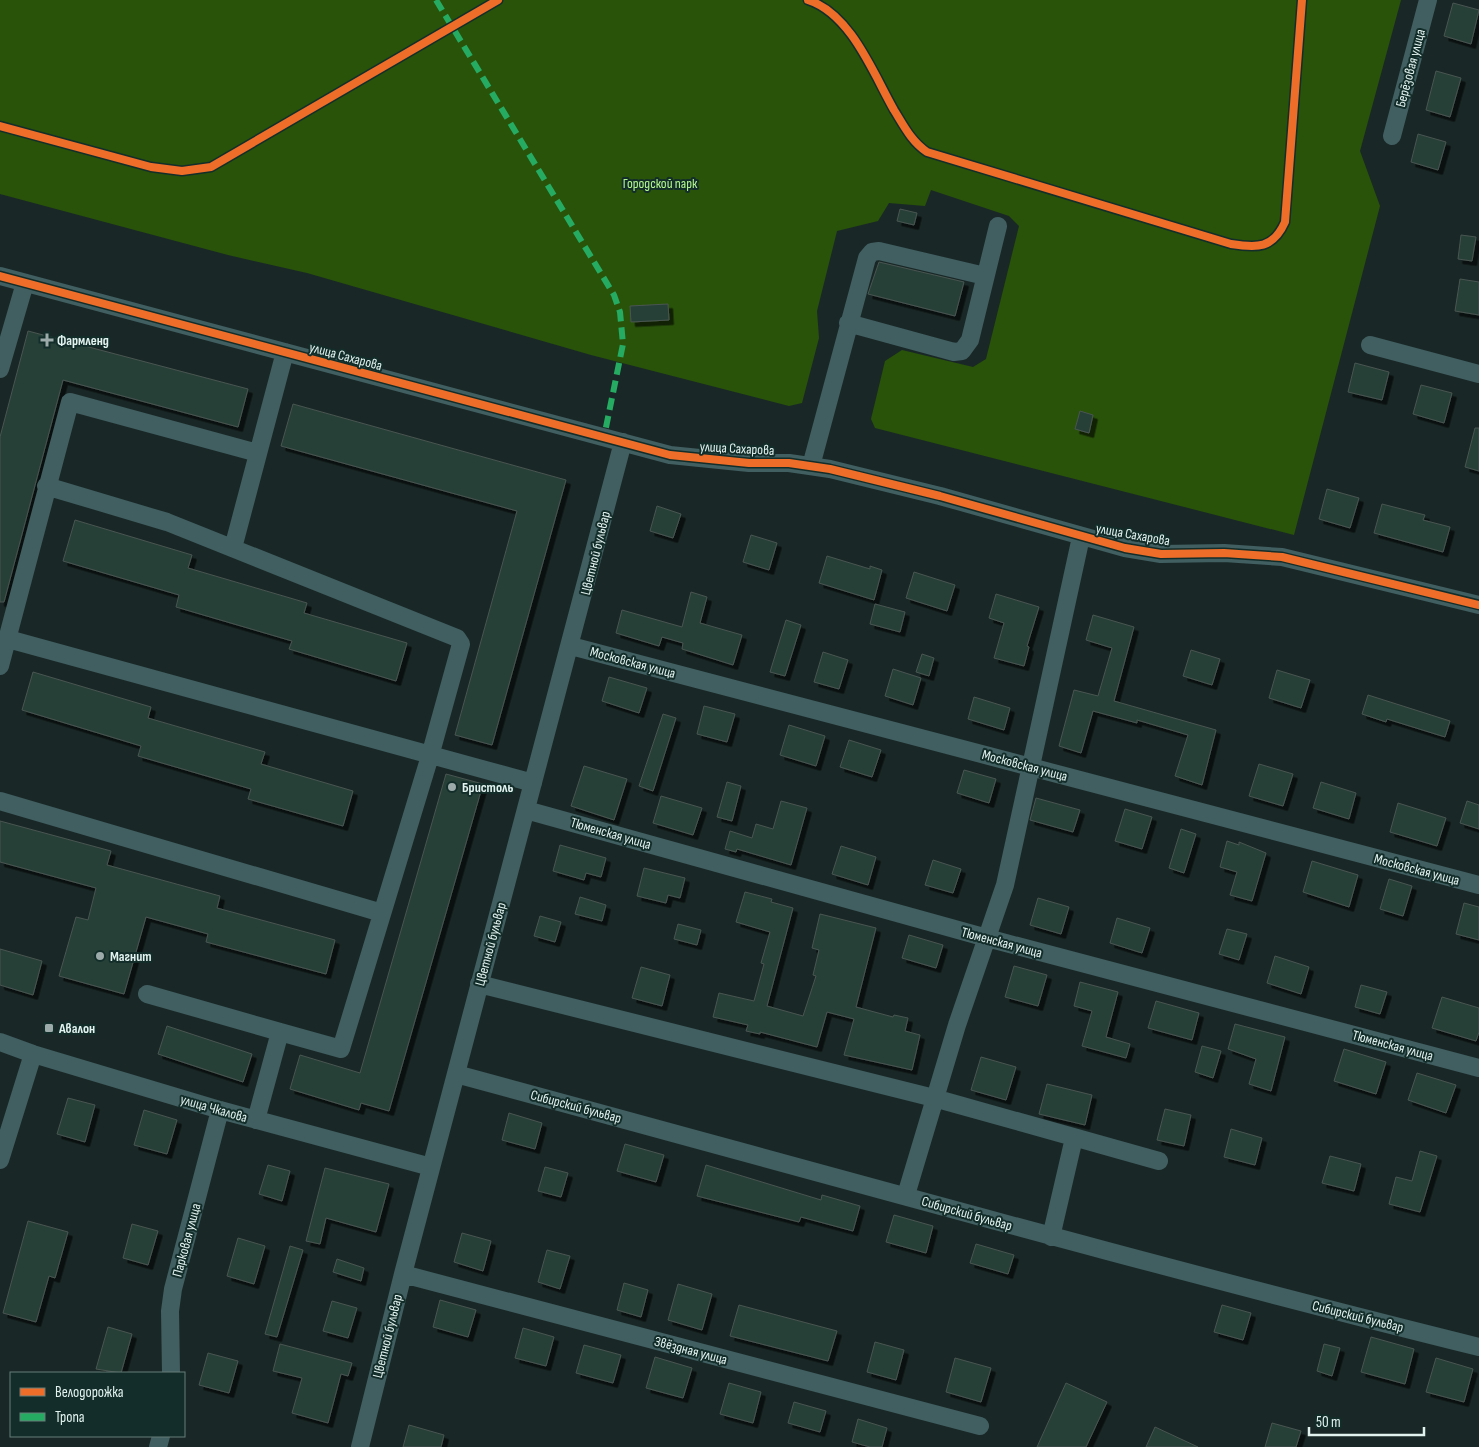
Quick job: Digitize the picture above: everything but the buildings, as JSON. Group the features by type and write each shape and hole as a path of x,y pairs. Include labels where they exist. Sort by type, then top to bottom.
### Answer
{"street":[{"name":"Берёзовая улица","path":"1392,136 1428,0"},
{"path":"848,323 954,352 962,351 970,340 998,226"},
{"path":"811,466 864,264 872,252 879,251 986,276"},
{"name":"улица Сахарова","path":"0,276 670,455 697,459 811,466 886,482 1081,537 1161,554 1224,553 1282,557 1479,605"},
{"path":"0,369 25,283"},
{"path":"1370,345 1479,374"},
{"path":"233,548 285,352"},
{"path":"258,453 70,402 3,652 533,782"},
{"name":"Цветной бульвар","path":"360,1447 431,1167 571,646 623,442"},
{"path":"46,486 167,522 457,638 461,644 430,756 342,1049 147,994"},
{"path":"906,1195 957,1025 1005,885 1029,766 1081,537"},
{"name":"Московская улица","path":"571,646 1479,885"},
{"path":"0,801 382,913"},
{"name":"Тюменская улица","path":"526,810 987,938 1479,1068"},
{"path":"479,984 934,1098 1159,1161"},
{"path":"256,1120 280,1032"},
{"name":"улица Чкалова","path":"0,1042 33,1054 220,1110 431,1167"},
{"path":"0,1160 33,1054"},
{"name":"Сибирский бульвар","path":"456,1074 906,1195 1051,1237 1479,1347"},
{"name":"Парковая улица","path":"171,1372 170,1311 173,1289 220,1110"},
{"path":"1051,1237 1074,1138"},
{"name":"Звёздная улица","path":"403,1274 980,1426"}],"green space":[{"name":"Городской парк","path":"0,0 1401,0 1360,151 1380,206 1294,535 875,428 871,419 885,361 902,350 973,367 986,359 1019,226 1009,216 931,190 925,206 889,203 878,221 837,231 817,311 819,338 802,403 789,406 591,355 307,273 228,255 0,194"}],"marked path":[{"path":"436,0 614,295 620,312 623,344 604,437"}],"cycle path":[{"path":"0,126 151,167 182,171 211,167 498,0"},
{"path":"808,0 823,7 849,31 912,138 927,152 1231,244 1249,246 1263,245 1269,242 1280,231 1285,222 1302,0"},
{"path":"0,276 670,455 749,463 789,463 830,469 940,496 1125,548 1161,554 1224,553 1282,557 1479,605"}],"place":[{"name":"Фармленд","path":"47,340"},
{"name":"Бристоль","path":"452,787"},
{"name":"Магнит","path":"100,956"},
{"name":"Авалон","path":"49,1028"}]}
